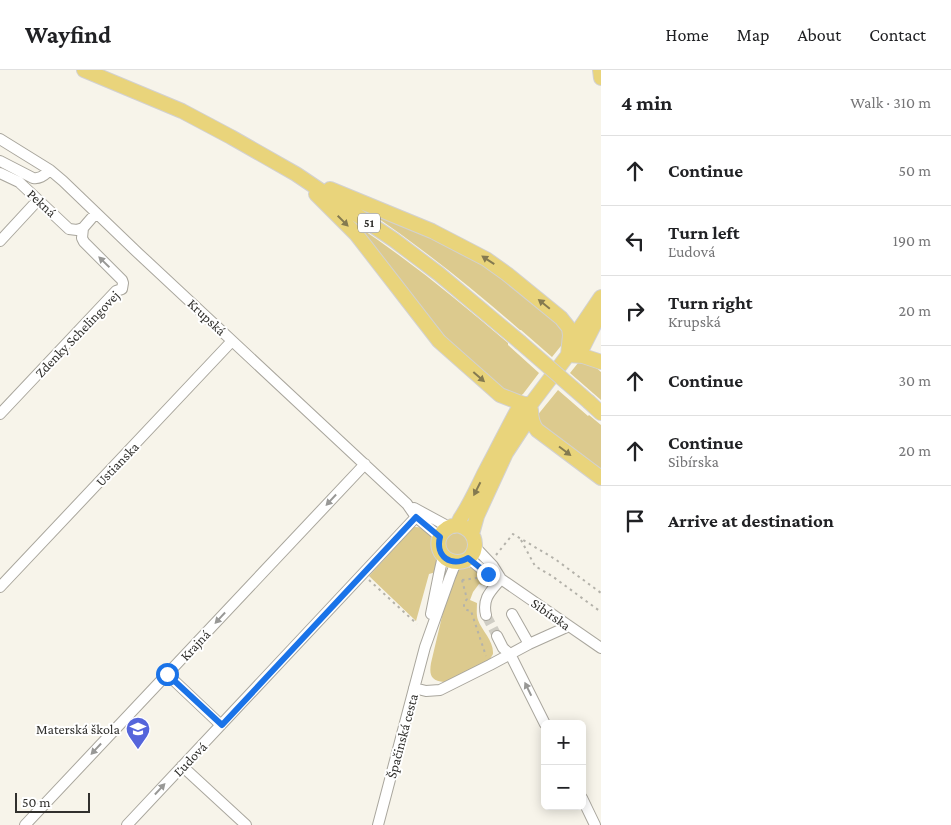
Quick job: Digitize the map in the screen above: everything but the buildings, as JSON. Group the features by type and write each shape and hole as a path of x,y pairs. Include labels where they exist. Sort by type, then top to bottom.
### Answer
{"main road":[{"name":"51","path":"84,70 182,110 296,174 440,274 601,413"},
{"path":"600,70 601,78"},
{"path":"296,174 432,230 486,259 561,318 569,328 568,355"},
{"path":"296,174 356,234 439,342 500,395 524,404 530,404"},
{"path":"568,355 578,352 583,347 591,332 601,297"},
{"path":"561,318 596,311"},
{"path":"500,395 505,411 509,437 466,510 448,530 439,547 443,556 448,560 468,550 477,516 506,453 517,411 530,404 568,355 576,334 596,311"},
{"path":"591,332 593,348 601,362"},
{"path":"568,355 583,356 601,362"},
{"path":"530,404 533,425 601,478"},
{"path":"509,437 544,435"},
{"path":"448,530 464,527 468,550"}],"street":[{"name":"Krupská","path":"0,139 50,170 63,181 407,504 448,530"},
{"path":"0,161 38,179 50,170"},
{"name":"Pekná","path":"0,173 19,182 69,229 77,230 83,228"},
{"path":"0,241 38,200"},
{"path":"83,228 96,213"},
{"name":"Zdenky Schelingovej","path":"0,414 116,291 122,288 122,280 84,242 82,238 83,228"},
{"name":"Ustianska","path":"0,587 232,341"},
{"name":"Krajná","path":"25,825 365,464"},
{"name":"Krupská","path":"407,504 416,517 448,530"},
{"name":"Ľudová","path":"127,825 416,517"},
{"name":"Sibírska","path":"468,550 489,562 501,579"},
{"name":"Sibírska","path":"468,550 488,574 501,579 601,648"},
{"name":"Špačinská cesta","path":"425,647 454,567 468,550"},
{"name":"Špačinská cesta","path":"378,825 425,647 443,556"},
{"path":"486,615 486,597 501,579"},
{"path":"512,614 529,644"},
{"path":"414,688 426,691 440,690 529,644 569,626"},
{"path":"497,636 503,648 510,654 543,720"},
{"path":"167,674 222,725"},
{"path":"182,766 246,825"},
{"path":"586,806 596,825"}],"path":[{"path":"489,562 513,534 555,559 601,592"},
{"path":"521,539 535,566 552,576 601,612"},
{"path":"367,578 417,624"},
{"path":"477,578 462,580 467,599 464,605 466,609 471,611 487,660"}],"shaded area":[{"path":"369,212 431,236 502,276 563,329 565,341 552,357 484,299"},
{"path":"356,225 453,297 508,343 539,373 523,394 520,396 508,392 452,344 426,316"},
{"path":"583,361 591,363 601,372 601,400 570,373 578,363"},
{"path":"558,390 601,425 601,472 540,426 536,417"},
{"path":"414,527 422,528 432,537 437,558 436,572 429,574 416,621 369,576"},
{"path":"459,529 471,542 465,554 457,557 446,551 445,538 448,534"},
{"path":"466,566 479,572 487,583 485,586 479,584 470,600 477,603 478,620 490,640 493,654 484,663 444,682 432,677 430,671 431,663 449,587 458,568"}],"tunnel":[{"path":"486,615 497,636"}],"place":[{"name":"Materská škola","path":"138,750"}],"route":[{"path":"167,674 222,725 416,517 440,537 439,549 446,559 457,562 468,558 488,574"}]}
